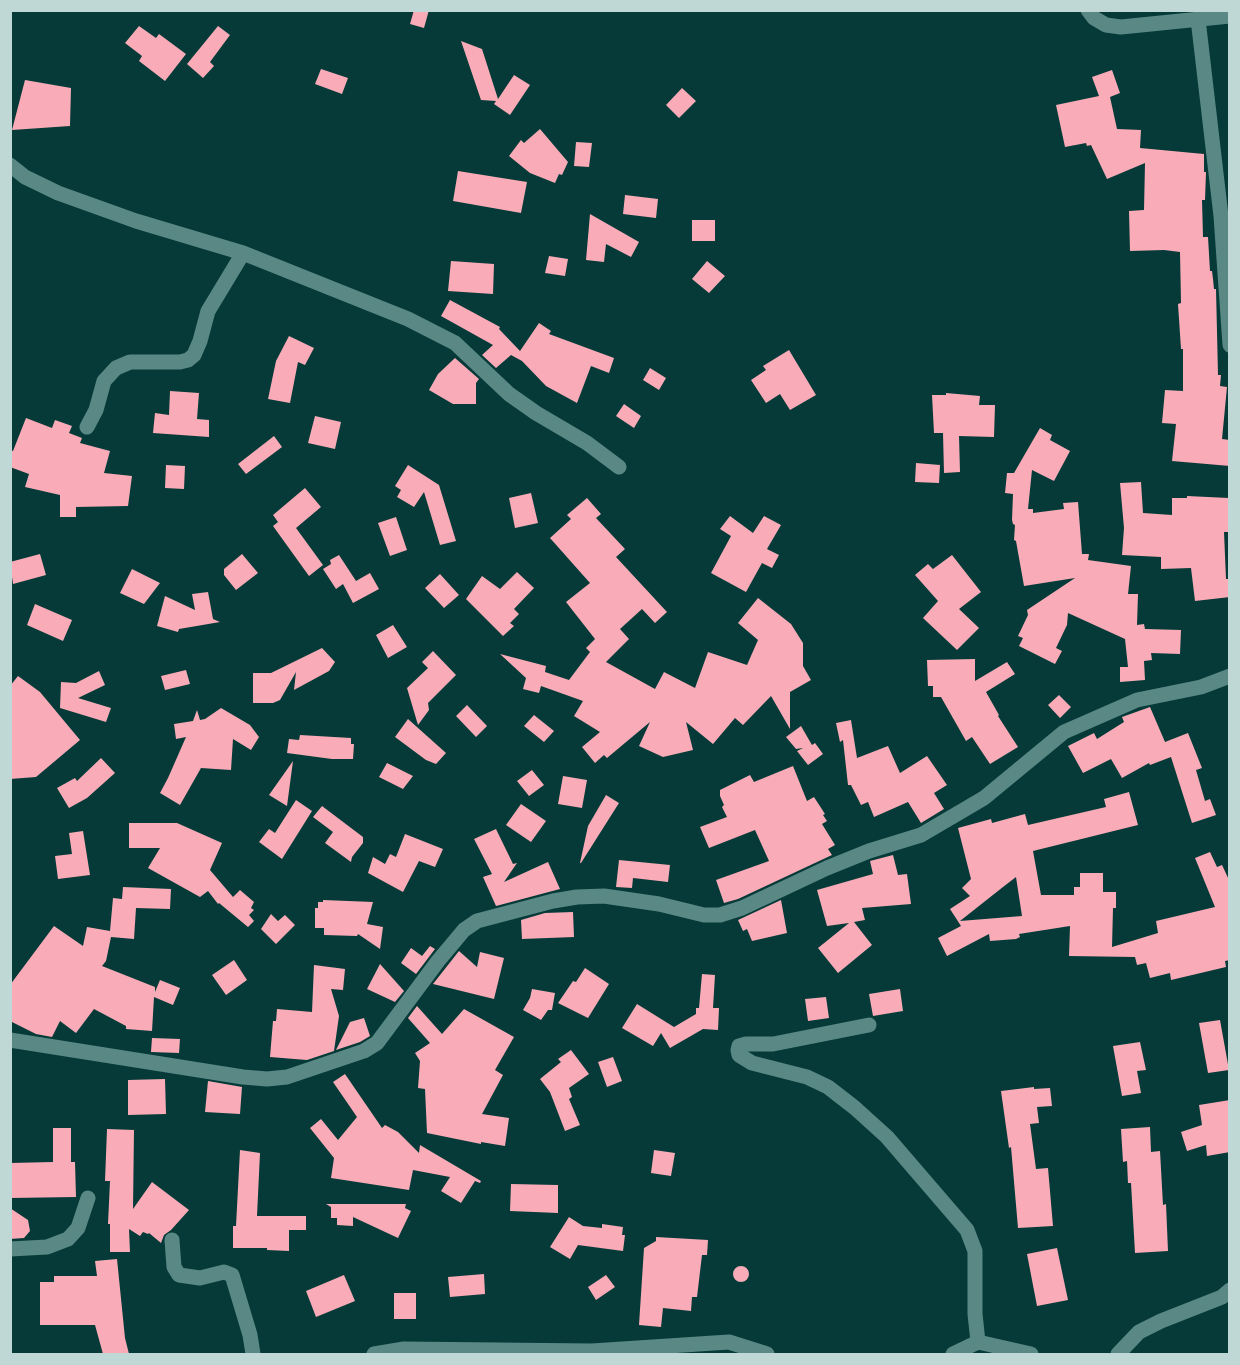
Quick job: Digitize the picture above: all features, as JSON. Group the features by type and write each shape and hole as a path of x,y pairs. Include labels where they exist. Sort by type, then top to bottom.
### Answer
{"street":[{"path":"1088,10 1094,18 1106,25 1121,27 1230,16"},
{"path":"1198,19 1221,216 1230,345"},
{"path":"10,165 25,177 58,193 136,221 243,252 408,319 455,343 509,394 587,443 619,467"},
{"path":"87,427 96,410 104,381 116,368 130,362 180,362 194,355 208,311 243,252"},
{"path":"10,1040 243,1077 267,1079 287,1077 364,1051 377,1043 438,961 464,930 477,921 577,897 604,896 659,904 704,915 720,915 742,908 858,856 921,835 984,798 1064,732 1137,700 1201,687 1230,676"},
{"path":"869,1025 773,1044 746,1044 739,1046 739,1055 752,1063 807,1077 828,1087 887,1137 967,1230 975,1251 975,1314 978,1342"},
{"path":"10,1249 47,1247 68,1239 78,1228 88,1198"},
{"path":"172,1240 174,1268 179,1275 200,1278 224,1272 232,1275 249,1329 253,1354"},
{"path":"1118,1354 1138,1332 1222,1297 1230,1290"},
{"path":"374,1354 404,1349 592,1351 729,1342 768,1354"},
{"path":"953,1354 978,1342 1031,1354"}],"building":[{"path":"414,10 429,10 424,28 410,24"},
{"path":"139,26 156,38 159,34 186,54 165,81 139,61 142,56 125,43"},
{"path":"218,26 230,35 210,62 214,66 203,78 187,64"},
{"path":"461,41 482,49 498,99 514,75 530,85 510,115 494,104 496,101 481,100"},
{"path":"321,69 348,78 342,94 315,84"},
{"path":"1112,70 1120,93 1110,97 1117,129 1141,130 1140,148 1204,154 1204,172 1206,172 1205,200 1202,200 1203,237 1208,237 1210,271 1212,271 1214,289 1216,289 1218,375 1221,375 1220,386 1227,387 1222,439 1230,440 1230,466 1172,461 1176,424 1162,423 1165,390 1183,391 1183,349 1181,349 1178,304 1181,303 1180,252 1130,251 1129,211 1144,210 1145,163 1107,179 1091,145 1087,146 1086,143 1065,147 1056,105 1099,96 1092,77"},
{"path":"25,80 71,88 70,126 12,130"},
{"path":"682,88 696,101 679,118 666,105"},
{"path":"540,129 568,162 555,183 530,173 509,156 521,140 524,143"},
{"path":"576,142 592,143 589,167 574,166"},
{"path":"458,171 527,182 521,213 453,201"},
{"path":"625,195 658,199 656,218 623,214"},
{"path":"590,214 639,242 631,257 606,244 604,262 586,260"},
{"path":"692,220 715,220 715,241 692,241"},
{"path":"549,256 568,259 565,276 545,273"},
{"path":"451,261 494,264 493,294 448,291"},
{"path":"707,261 725,276 709,293 692,279"},
{"path":"450,300 500,327 499,329 520,351 539,323 551,331 549,334 614,358 609,373 591,366 577,403 546,386 522,361 511,355 496,368 482,355 493,345 441,316"},
{"path":"289,336 314,348 305,365 298,362 290,403 268,399 276,361"},
{"path":"789,350 816,395 790,410 780,394 766,403 751,380 766,370 763,366"},
{"path":"455,358 479,379 476,383 476,404 453,404 429,390 438,374"},
{"path":"650,368 666,378 659,390 643,380"},
{"path":"170,391 199,393 197,419 209,420 209,437 153,433 155,413 169,415"},
{"path":"946,393 980,396 979,405 995,405 994,437 959,436 960,472 944,473 943,433 934,433 932,395 946,395"},
{"path":"624,404 641,416 634,428 616,416"},
{"path":"315,416 341,422 335,449 308,443"},
{"path":"26,418 52,428 55,420 72,426 69,433 82,438 80,443 110,451 104,473 132,476 128,506 76,507 76,517 60,517 60,495 25,487 29,474 10,467 10,450 13,451"},
{"path":"1040,428 1052,435 1050,440 1070,451 1054,481 1032,470 1028,509 1033,509 1033,513 1064,509 1063,503 1078,502 1082,554 1089,554 1088,560 1131,566 1128,594 1138,594 1137,625 1144,624 1145,629 1181,630 1180,654 1151,653 1152,660 1144,661 1145,680 1120,682 1120,667 1128,667 1125,639 1068,613 1067,625 1056,648 1062,651 1055,664 1019,646 1023,638 1018,636 1028,615 1027,610 1075,578 1024,586 1014,540 1013,494 1005,493 1007,473 1014,473"},
{"path":"274,436 282,447 246,474 238,464"},
{"path":"916,463 940,465 939,483 915,482"},
{"path":"166,465 185,466 184,489 165,488"},
{"path":"408,465 439,485 456,541 440,545 424,492 414,507 397,497 401,490 395,486"},
{"path":"1141,482 1143,513 1172,515 1172,498 1187,498 1187,496 1229,498 1228,532 1224,532 1226,579 1230,579 1230,597 1195,601 1191,568 1161,569 1161,557 1122,555 1124,528 1120,483"},
{"path":"305,488 321,507 296,528 323,565 309,576 273,526 278,522 273,515"},
{"path":"531,493 538,523 515,528 509,498"},
{"path":"587,498 601,514 596,518 625,549 616,557 667,612 655,623 642,609 620,629 629,639 606,662 655,689 664,672 695,688 708,652 747,665 758,640 738,623 758,598 791,624 803,643 803,666 811,680 790,692 790,729 771,696 743,725 735,718 713,744 686,722 693,750 663,757 639,746 650,722 607,758 604,755 595,763 582,747 600,732 574,716 583,701 541,686 539,693 523,689 526,678 500,654 546,666 545,672 569,680 590,652 586,648 595,639 566,602 590,583 550,538 571,519 567,515"},
{"path":"730,516 753,533 764,516 781,525 767,549 779,555 772,568 762,563 746,592 711,573 731,536 720,529"},
{"path":"396,517 407,550 390,556 378,523"},
{"path":"40,554 46,575 13,584 10,562"},
{"path":"242,554 258,573 236,590 224,575 224,569"},
{"path":"339,555 356,581 370,573 379,589 353,603 343,584 336,589 323,569 331,564 330,560"},
{"path":"952,555 981,592 959,609 979,628 957,650 923,618 938,601 915,575 928,564 933,569"},
{"path":"132,569 160,583 144,604 120,593"},
{"path":"517,572 534,588 514,609 519,614 510,623 514,626 503,636 466,599 482,576 500,589"},
{"path":"440,574 459,595 444,608 425,588"},
{"path":"208,592 213,619 220,622 179,629 178,632 157,626 165,596 195,610 192,594"},
{"path":"35,604 72,620 63,641 27,625"},
{"path":"393,625 407,647 388,658 376,635"},
{"path":"322,648 335,662 329,671 294,690 296,672 280,700 273,703 253,703 253,673 271,673"},
{"path":"433,651 456,675 428,703 429,710 418,725 407,688 428,668 422,662"},
{"path":"975,659 975,681 1007,662 1015,674 986,692 1018,747 990,764 972,737 966,741 941,697 933,697 933,686 928,686 927,660"},
{"path":"186,670 190,684 165,690 161,676"},
{"path":"99,671 105,685 78,698 111,708 106,722 60,708 61,682 76,683"},
{"path":"18,676 40,692 80,740 36,777 10,779 10,686"},
{"path":"1059,695 1071,707 1060,718 1048,705"},
{"path":"467,705 487,726 476,737 456,716"},
{"path":"1150,707 1165,742 1188,733 1202,768 1196,770 1205,801 1210,799 1216,815 1192,823 1171,757 1150,765 1149,763 1122,778 1111,759 1083,773 1068,746 1094,733 1097,739 1124,722 1122,717"},
{"path":"221,708 250,725 259,737 251,750 233,739 231,770 201,768 180,805 160,793 186,737 176,739 174,724 193,721 197,710 200,720"},
{"path":"534,715 554,731 544,742 524,726"},
{"path":"408,719 446,753 436,764 426,760 395,737"},
{"path":"851,720 857,758 888,746 900,773 927,756 947,785 934,793 944,809 921,823 908,802 874,817 868,802 861,805 851,785 848,785 843,740 840,742 836,723"},
{"path":"801,726 812,745 815,743 823,754 808,765 797,751 803,748 796,749 786,737"},
{"path":"300,735 351,738 351,744 354,744 353,759 332,759 287,753 289,739 299,740"},
{"path":"101,758 115,773 87,798 69,808 57,788 75,778 77,781"},
{"path":"293,761 287,806 269,795"},
{"path":"387,763 413,776 403,789 379,777"},
{"path":"793,766 807,801 814,797 825,814 823,815 827,821 822,824 835,845 828,849 832,855 738,899 724,903 716,880 769,861 755,830 709,848 700,827 727,817 722,807 724,805 720,790 750,775 754,782"},
{"path":"532,770 544,785 529,796 517,781"},
{"path":"563,776 587,780 582,808 558,804"},
{"path":"1129,792 1138,825 1033,851 1041,895 1074,895 1074,887 1080,887 1080,873 1103,873 1103,892 1116,892 1116,908 1113,908 1112,947 1158,933 1156,921 1215,907 1195,858 1210,852 1217,867 1222,865 1230,882 1230,960 1225,961 1226,967 1171,980 1170,973 1150,978 1146,963 1137,965 1135,957 1069,956 1070,926 1019,934 1020,937 1016,939 990,941 989,934 947,956 938,938 961,926 950,909 970,896 962,888 971,879 958,828 991,819 992,823 1025,814 1028,825 1106,807 1104,799","holes":["1016,877 1022,916 960,921"]},
{"path":"606,795 619,803 580,863 588,826"},
{"path":"296,800 312,811 282,859 259,842 269,829 275,833"},
{"path":"521,804 546,821 531,842 506,825"},
{"path":"322,806 363,837 363,843 352,857 351,862 325,843 333,832 313,817"},
{"path":"129,823 177,823 222,843 210,870 233,897 240,890 254,902 251,908 254,910 249,915 254,921 248,927 218,904 208,891 200,897 148,868 160,848 129,848"},
{"path":"496,829 513,864 517,863 504,882 548,862 560,889 496,906 483,877 492,874 474,839"},
{"path":"83,831 90,875 58,879 55,856 72,854 69,833"},
{"path":"405,834 443,849 435,867 419,861 403,892 368,873 373,857 385,864 390,854 396,857"},
{"path":"893,855 898,875 907,874 911,904 862,908 865,920 854,922 872,945 838,973 818,948 849,923 827,926 817,890 873,874 870,861"},
{"path":"619,860 670,865 668,882 633,878 632,888 616,887"},
{"path":"123,887 171,889 170,909 136,908 134,939 111,937 106,961 102,966 155,987 155,992 160,980 180,988 173,1005 154,997 152,1031 126,1029 126,1026 94,1009 76,1033 60,1021 52,1037 36,1034 10,1021 10,985 54,926 83,946 87,927 110,931 113,898 122,899"},
{"path":"323,900 373,902 367,924 383,927 380,949 358,934 357,936 324,935 324,928 315,928 315,908 318,908 318,902 323,902"},
{"path":"781,900 787,933 752,941 747,929 743,931 738,920"},
{"path":"573,912 574,937 522,939 521,920 545,913"},
{"path":"271,914 278,921 285,915 295,925 276,944 261,929"},
{"path":"430,946 435,949 416,974 401,963 411,948 422,956"},
{"path":"459,951 477,967 480,952 504,958 494,999 433,984"},
{"path":"234,960 247,980 226,995 212,975"},
{"path":"380,964 404,991 395,1002 367,989"},
{"path":"314,965 345,969 343,990 331,989 339,1016 334,1051 307,1060 270,1057 273,1021 276,1021 277,1009 312,1012"},
{"path":"585,968 609,984 588,1018 558,1003"},
{"path":"702,974 715,975 713,1008 719,1008 718,1030 703,1029 670,1048 661,1033 653,1046 622,1028 637,1004 674,1027 696,1014 696,1008 699,1008"},
{"path":"532,989 555,993 552,1010 548,1010 541,1020 523,1010"},
{"path":"900,989 903,1011 873,1016 869,994"},
{"path":"826,997 829,1018 808,1021 805,999"},
{"path":"417,1006 442,1034 464,1009 514,1037 495,1070 503,1075 482,1114 509,1118 505,1146 481,1142 481,1144 427,1133 425,1089 418,1088 420,1061 415,1053 430,1043 408,1018"},
{"path":"364,1018 370,1036 336,1050 350,1022"},
{"path":"1220,1020 1229,1070 1208,1073 1199,1023"},
{"path":"152,1038 180,1039 179,1053 151,1052"},
{"path":"1140,1042 1146,1070 1137,1071 1141,1093 1122,1096 1113,1046"},
{"path":"571,1050 589,1074 569,1088 572,1097 569,1099 580,1125 565,1131 550,1092 540,1079 561,1062 558,1059"},
{"path":"613,1057 622,1081 607,1087 598,1062"},
{"path":"345,1074 382,1128 385,1125 398,1132 419,1153 420,1145 481,1181 480,1183 475,1181 461,1203 441,1191 450,1177 413,1170 409,1190 331,1178 334,1158 310,1128 321,1119 338,1140 357,1117 333,1082"},
{"path":"165,1079 166,1114 128,1115 128,1080"},
{"path":"208,1081 242,1087 240,1114 205,1112"},
{"path":"1034,1087 1034,1089 1050,1088 1052,1106 1037,1107 1039,1123 1030,1124 1036,1169 1048,1168 1053,1226 1018,1228 1011,1147 1009,1148 1001,1091"},
{"path":"1230,1100 1230,1152 1207,1156 1206,1145 1187,1151 1181,1132 1202,1125 1199,1105"},
{"path":"1150,1127 1151,1152 1160,1151 1168,1251 1135,1253 1131,1183 1128,1183 1127,1161 1123,1162 1121,1129"},
{"path":"53,1128 71,1128 71,1162 75,1162 76,1197 10,1198 10,1163 53,1162"},
{"path":"107,1129 134,1130 133,1209 152,1182 189,1210 164,1235 161,1243 149,1233 143,1232 140,1236 129,1229 130,1252 110,1252 110,1224 108,1224 110,1181 105,1181"},
{"path":"240,1150 260,1153 257,1216 306,1216 306,1230 289,1230 289,1251 267,1250 267,1248 233,1248"},
{"path":"654,1150 675,1153 671,1176 651,1173"},
{"path":"511,1184 558,1185 558,1213 510,1211"},
{"path":"326,1204 406,1204 405,1208 411,1211 398,1238 353,1217 353,1226 337,1225 337,1218 331,1218 331,1207"},
{"path":"10,1208 28,1220 30,1231 24,1238 10,1239"},
{"path":"569,1217 583,1226 602,1228 602,1224 623,1227 622,1235 625,1235 623,1251 578,1245 570,1259 550,1247"},
{"path":"656,1237 708,1240 707,1255 702,1255 697,1297 692,1297 691,1311 663,1308 661,1327 639,1325 644,1248 656,1241"},
{"path":"1057,1248 1068,1300 1037,1306 1027,1254"},
{"path":"117,1259 125,1338 129,1354 103,1354 95,1325 40,1325 40,1282 54,1282 54,1276 97,1276 95,1261"},
{"path":"738,1266 744,1266 749,1274 747,1280 738,1282 733,1277 733,1271"},
{"path":"484,1274 485,1294 450,1297 448,1277"},
{"path":"344,1275 355,1301 316,1317 306,1291"},
{"path":"606,1275 615,1287 596,1300 588,1287"},
{"path":"394,1293 416,1293 416,1319 394,1319"}]}
